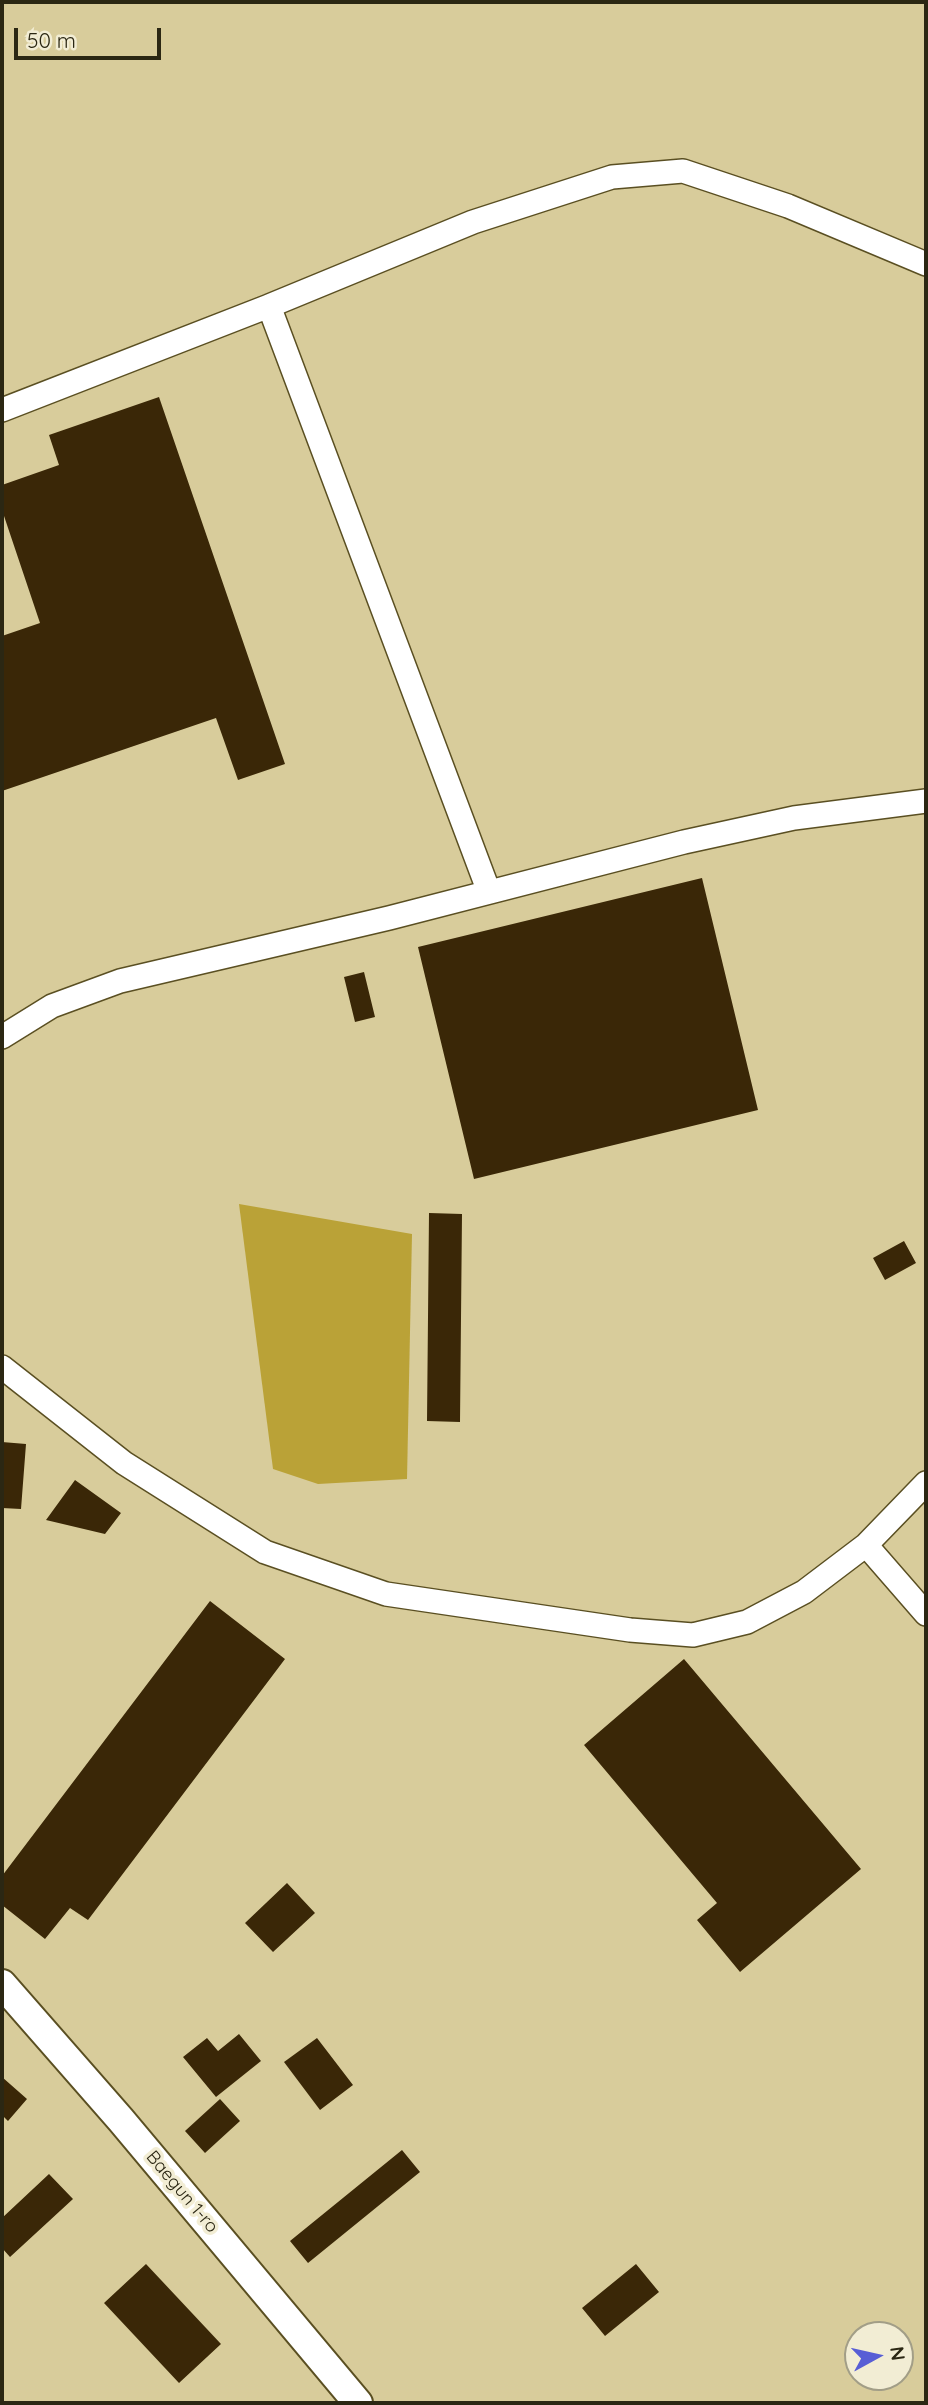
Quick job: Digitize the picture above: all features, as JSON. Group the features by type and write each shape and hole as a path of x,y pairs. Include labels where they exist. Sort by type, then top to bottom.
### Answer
{"main road":[{"name":"Baegun 1-ro","path":"2,1984 45,2030 358,2403"}],"street":[{"path":"2,410 269,306 473,222 611,177 683,171 788,205 926,264"},
{"path":"269,306 489,892"},
{"path":"2,1037 51,1006 120,981 684,842 794,818 926,802"},
{"path":"2,1367 124,1463 265,1552 386,1594 630,1630 693,1635 747,1622 804,1592 866,1545 926,1483"},
{"path":"866,1545 926,1614"}],"shaded area":[{"path":"239,1204 412,1234 407,1479 318,1484 273,1469"}],"building":[{"path":"159,397 285,764 238,780 216,718 2,791 2,636 40,623 2,510 2,485 59,465 49,435"},
{"path":"702,878 758,1110 474,1179 418,947"},
{"path":"364,972 375,1017 355,1022 344,977"},
{"path":"429,1213 462,1214 460,1422 427,1421"},
{"path":"904,1241 916,1263 885,1280 873,1258"},
{"path":"2,1442 26,1444 21,1509 2,1508"},
{"path":"75,1480 121,1513 105,1534 46,1520"},
{"path":"210,1601 285,1659 88,1920 70,1908 45,1939 2,1905 2,1876"},
{"path":"684,1659 861,1869 740,1972 697,1920 717,1903 584,1745"},
{"path":"287,1883 315,1913 273,1952 245,1923"},
{"path":"239,2034 261,2061 216,2097 183,2057 207,2038 218,2051"},
{"path":"317,2038 353,2085 320,2110 284,2062"},
{"path":"2,2077 27,2099 8,2121 2,2115"},
{"path":"220,2099 240,2121 205,2153 185,2131"},
{"path":"402,2150 420,2172 308,2263 290,2241"},
{"path":"49,2174 73,2199 10,2257 2,2248 2,2218"},
{"path":"146,2264 221,2344 179,2383 104,2303"},
{"path":"636,2264 659,2292 605,2336 582,2308"}]}
